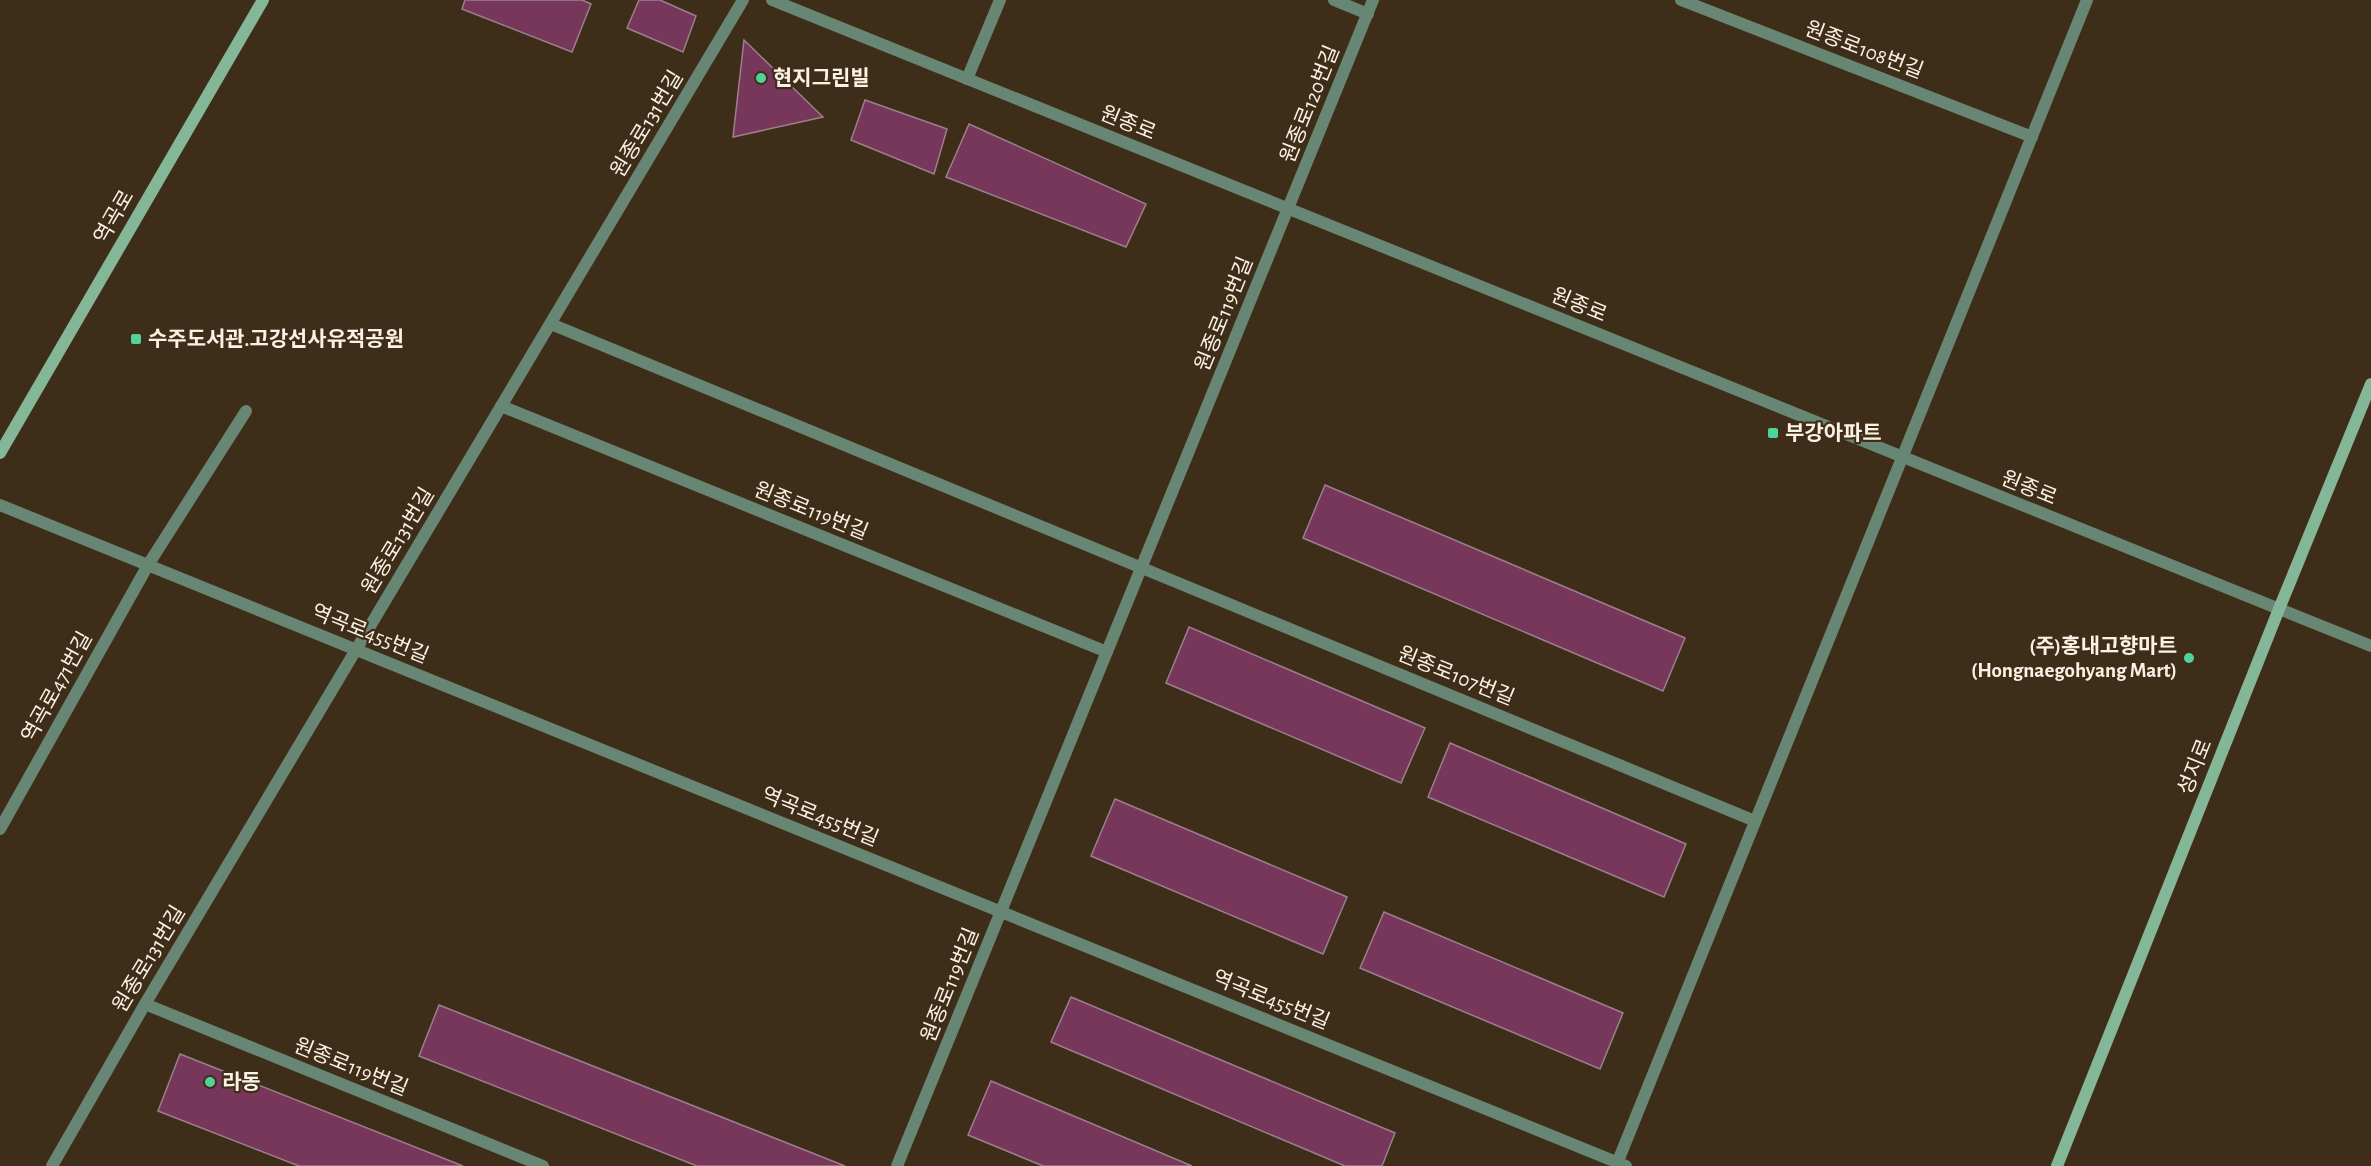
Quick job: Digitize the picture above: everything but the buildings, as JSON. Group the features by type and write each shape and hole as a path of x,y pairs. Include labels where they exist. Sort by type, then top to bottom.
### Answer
{"street":[{"name":"역곡로","path":"0,453 262,0"},
{"name":"원종로131번길","path":"52,1166 145,1004 743,0"},
{"name":"원종로","path":"772,0 2371,646"},
{"path":"967,79 1000,0"},
{"path":"1334,0 1368,14"},
{"name":"원종로120번길","path":"1288,208 1373,0"},
{"name":"원종로108번길","path":"1681,0 2032,136"},
{"path":"1620,1165 1755,821 2087,0"},
{"name":"원종로119번길","path":"897,1166 1288,208"},
{"path":"550,324 1142,568"},
{"name":"성지로","path":"2057,1166 2371,384"},
{"name":"원종로119번길","path":"501,406 1107,652"},
{"path":"148,565 246,411"},
{"name":"역곡로455번길","path":"0,505 1620,1165"},
{"name":"역곡로471번길","path":"0,829 148,565"},
{"name":"원종로107번길","path":"1142,568 1755,821"},
{"name":"원종로119번길","path":"145,1004 543,1166"}],"place":[{"name":"현지그린빌","path":"761,78"},
{"name":"수주도서관.고강선사유적공원","path":"136,339"},
{"name":"부강아파트","path":"1773,433"},
{"name":"(주)홍내고향마트 (Hongnaegohyang Mart)","path":"2189,658"},
{"name":"라동","path":"210,1082"}]}
